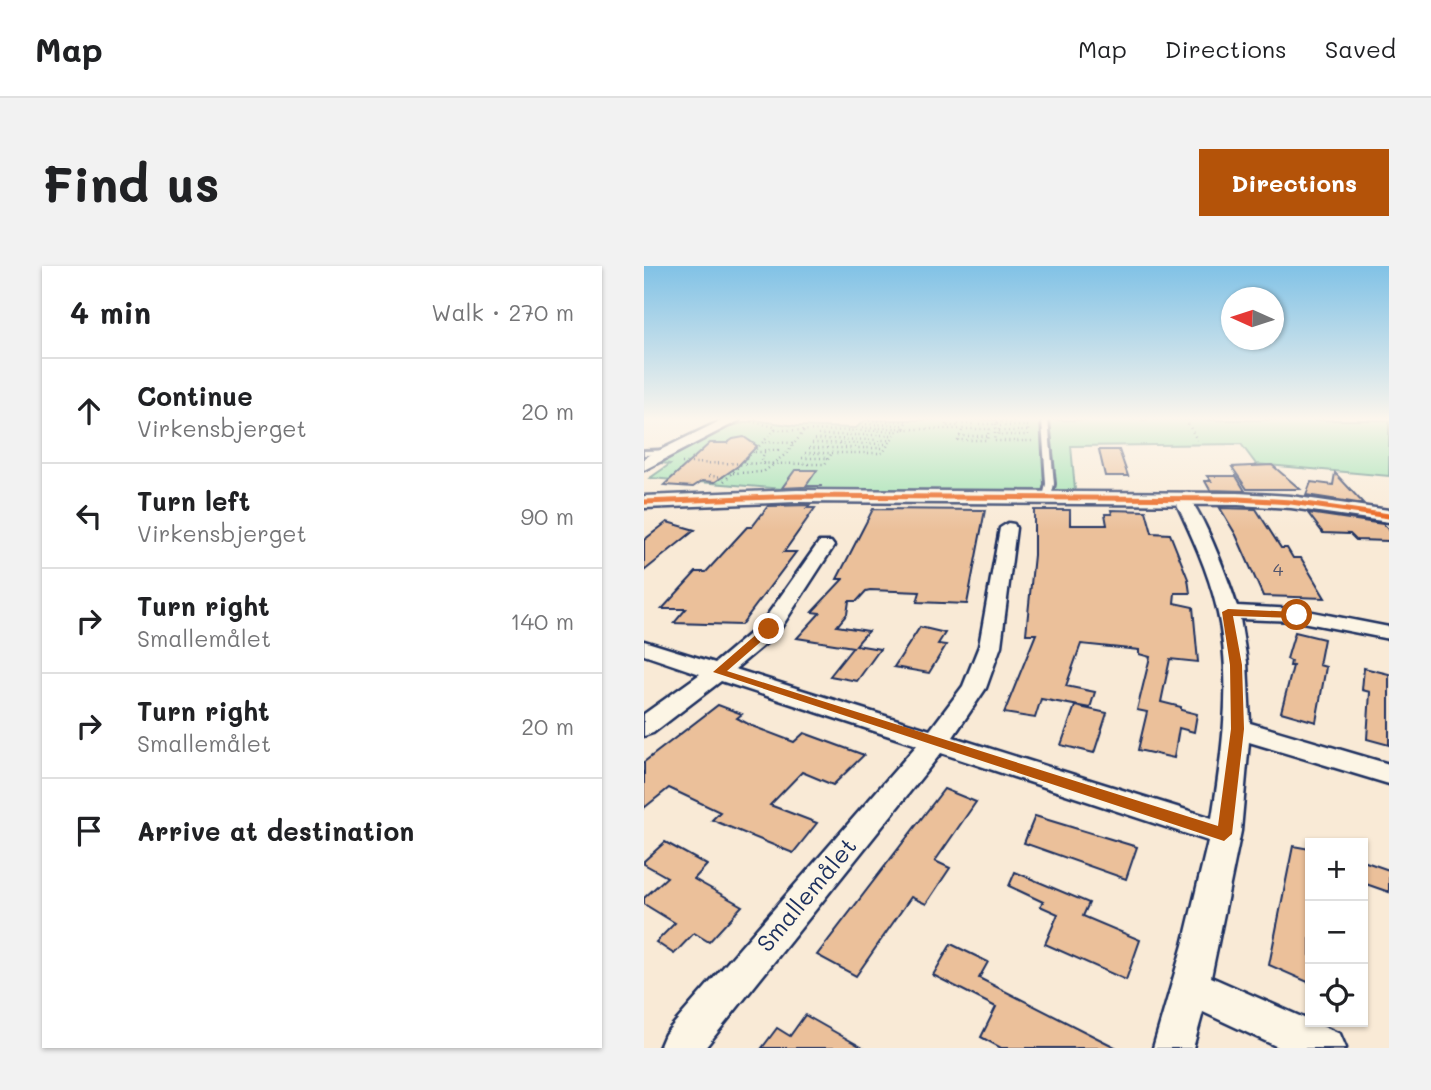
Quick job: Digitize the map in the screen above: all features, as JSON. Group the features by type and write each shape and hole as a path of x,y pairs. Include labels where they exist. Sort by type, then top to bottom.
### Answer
{"street":[{"path":"644,465 672,458"},
{"path":"647,501 706,497 1182,498 1291,502 1389,516"},
{"path":"1173,1048 1190,987 1224,834 1238,729 1236,665 1228,612 1204,545 1182,498"},
{"name":"Smallemålet","path":"679,1048 935,742 974,688 990,646 1008,528"},
{"path":"644,727 718,672 769,629 825,546"},
{"path":"1228,612 1297,615 1389,633"},
{"path":"644,648 1224,834"},
{"path":"1238,729 1389,774"},
{"path":"1190,987 1326,1048"}],"lane":[{"path":"664,456 672,458"},
{"path":"1047,456 1050,484 1047,497"}],"path":[{"path":"706,497 750,456"},
{"path":"672,458 753,465 779,456"},
{"path":"732,473 763,472 779,456"},
{"path":"763,458 776,458"},
{"path":"763,458 776,458"},
{"path":"753,465 763,458 776,458 798,465 825,464 829,458"},
{"path":"798,465 802,458 829,458"},
{"path":"709,476 728,477"}],"green space":[{"path":"673,456 1072,456 1075,490 783,489 650,478 670,464 661,463"},
{"path":"1250,456 1389,456 1389,476 1256,464"}],"building":[{"path":"695,456 747,456 715,482 702,481 693,487 664,485"},
{"path":"1100,456 1121,456 1128,476 1105,476"},
{"path":"1272,465 1300,489 1247,489 1232,467"},
{"path":"795,470 817,470 806,486 822,486 782,488"},
{"path":"1335,473 1364,504 1306,495 1311,482 1333,485"},
{"path":"1207,476 1236,476 1245,491 1210,490 1205,481 1211,481"},
{"path":"810,505 807,508 815,508 784,552 796,552 741,625 674,623 686,609 662,609 696,572 706,572 747,527 752,527 768,506"},
{"path":"1220,508 1256,509 1281,548 1287,548 1293,558 1301,558 1325,598 1263,596 1236,535"},
{"path":"873,509 985,510 967,604 917,602 920,592 870,590 857,601 849,601 847,614 837,626 868,631 856,645 880,649 857,681 830,676 853,647 797,638 820,613 812,612 843,579 837,579"},
{"path":"1034,510 1070,510 1070,525 1107,525 1105,514 1112,514 1111,510 1146,511 1152,533 1170,534 1188,579 1190,593 1175,593 1174,603 1193,607 1198,662 1170,659 1161,702 1197,714 1194,732 1179,728 1174,758 1138,750 1147,712 1137,710 1150,657 1139,654 1139,650 1081,644 1066,686 1095,692 1090,708 1041,699 1035,718 1004,713 1036,634 1026,634 1034,555"},
{"path":"1308,513 1383,524 1389,530 1389,541 1356,540 1350,534 1323,533"},
{"path":"667,522 695,530 644,571 644,540"},
{"path":"920,627 945,633 938,644 946,645 929,673 894,667"},
{"path":"1295,632 1324,639 1319,665 1326,667 1316,722 1281,712 1293,666 1290,666 1291,661 1287,659"},
{"path":"1364,668 1389,674 1389,745 1367,739 1370,692 1362,690"},
{"path":"718,705 742,714 737,718 752,726 794,742 804,733 864,755 833,785 802,772 770,805 817,823 793,853 712,820 720,812 669,788 644,808 644,762"},
{"path":"1075,706 1107,713 1094,753 1061,745"},
{"path":"944,789 976,802 935,861 950,868 926,904 911,897 856,976 817,955"},
{"path":"1035,816 1137,847 1126,879 1024,843"},
{"path":"665,842 707,865 694,879 742,906 709,942 694,933 674,954 656,942 675,923 644,904 644,898 667,877 644,864 644,861"},
{"path":"1293,846 1305,848 1305,981 1269,965"},
{"path":"1368,863 1389,870 1389,892 1368,885"},
{"path":"1015,872 1089,903 1083,916 1140,940 1126,980 1045,944 1058,914 1040,906 1043,902 1009,886"},
{"path":"951,944 988,962 979,978 1117,1048 1001,1048 981,1037 996,1007 933,975"},
{"path":"805,1015 863,1048 762,1048 777,1028 790,1036"}],"cycle path":[{"path":"644,502 797,496 1238,499 1291,502 1389,516"}],"route":[{"path":"769,629 718,672 1224,834 1238,729 1236,665 1228,612 1297,615"}]}
